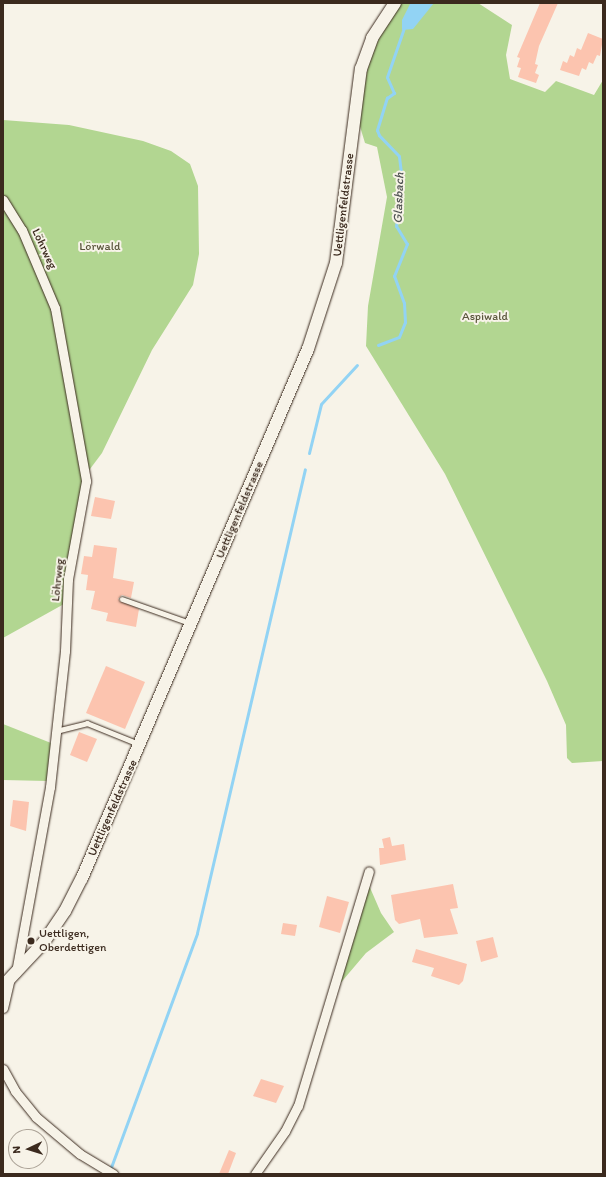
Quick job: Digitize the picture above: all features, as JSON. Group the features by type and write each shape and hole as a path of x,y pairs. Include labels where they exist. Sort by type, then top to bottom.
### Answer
{"main road":[{"name":"Uettligenfeldstrasse","path":"9,980 65,911 192,624 323,308 341,239 361,68 372,38 395,3"}],"street":[{"name":"Löhrweg","path":"3,200 22,230 55,308 85,464 86,480 68,579 50,787 3,1008"},
{"path":"255,1174 285,1131 298,1106 369,871"},
{"path":"3,1069 15,1091 36,1117 67,1144 103,1169 113,1174"}],"lane":[{"path":"122,599 192,624"},
{"path":"56,731 87,723 140,744"}],"green space":[{"name":"Aspiwald","path":"401,3 478,3 512,25 506,55 510,79 545,92 556,81 594,95 603,80 603,761 572,763 567,758 566,725 547,681 445,474 366,346 368,306 387,197 377,147 365,143 358,120 369,61 382,32"},
{"name":"Lörwald","path":"3,120 69,125 143,141 171,151 190,164 198,186 199,254 193,285 152,350 102,453 84,477 64,604 3,638"},
{"path":"3,724 51,743 47,781 3,780"},
{"path":"368,883 381,913 394,932 366,953 338,986"}],"water":[{"path":"434,3 413,29 402,30 402,20 410,4"}],"building":[{"path":"540,3 558,3 539,46 535,64 538,65 535,73 539,75 536,83 518,77 521,68 517,67 520,58 517,57"},
{"path":"588,33 603,39 600,56 597,55 593,64 589,62 586,70 582,68 579,76 560,70 563,61 567,63 570,55 574,57 577,48 581,50"},
{"path":"95,497 115,501 111,519 91,516"},
{"path":"94,545 117,548 113,578 134,582 131,598 122,595 118,599 139,609 136,627 106,621 108,613 91,609 95,591 86,590 88,575 81,574 84,556 92,557"},
{"path":"106,666 145,682 125,729 86,713"},
{"path":"79,732 97,739 87,762 70,755"},
{"path":"13,800 29,802 26,831 10,826"},
{"path":"390,837 392,846 404,844 406,860 380,865 379,848 384,848 382,839"},
{"path":"453,884 458,908 450,909 458,934 424,938 420,919 399,924 395,920 391,895"},
{"path":"327,896 349,902 340,933 319,927"},
{"path":"283,923 297,925 295,936 281,934"},
{"path":"493,937 498,957 481,962 476,941"},
{"path":"416,949 467,964 463,981 459,985 431,976 434,968 412,962"},
{"path":"261,1079 284,1086 276,1103 253,1096"},
{"path":"229,1150 236,1153 228,1174 219,1174"}],"waterway":[{"name":"Glasbach","path":"378,345 399,337 405,322 404,303 394,276 407,244 396,226 402,181 399,156 379,135 377,130 387,98 394,93 387,77 404,28"},
{"path":"309,453 321,404 357,365"},
{"path":"110,1170 197,933 305,469"}],"place":[{"name":"Uettligen, Oberdettigen","path":"31,941"}]}
